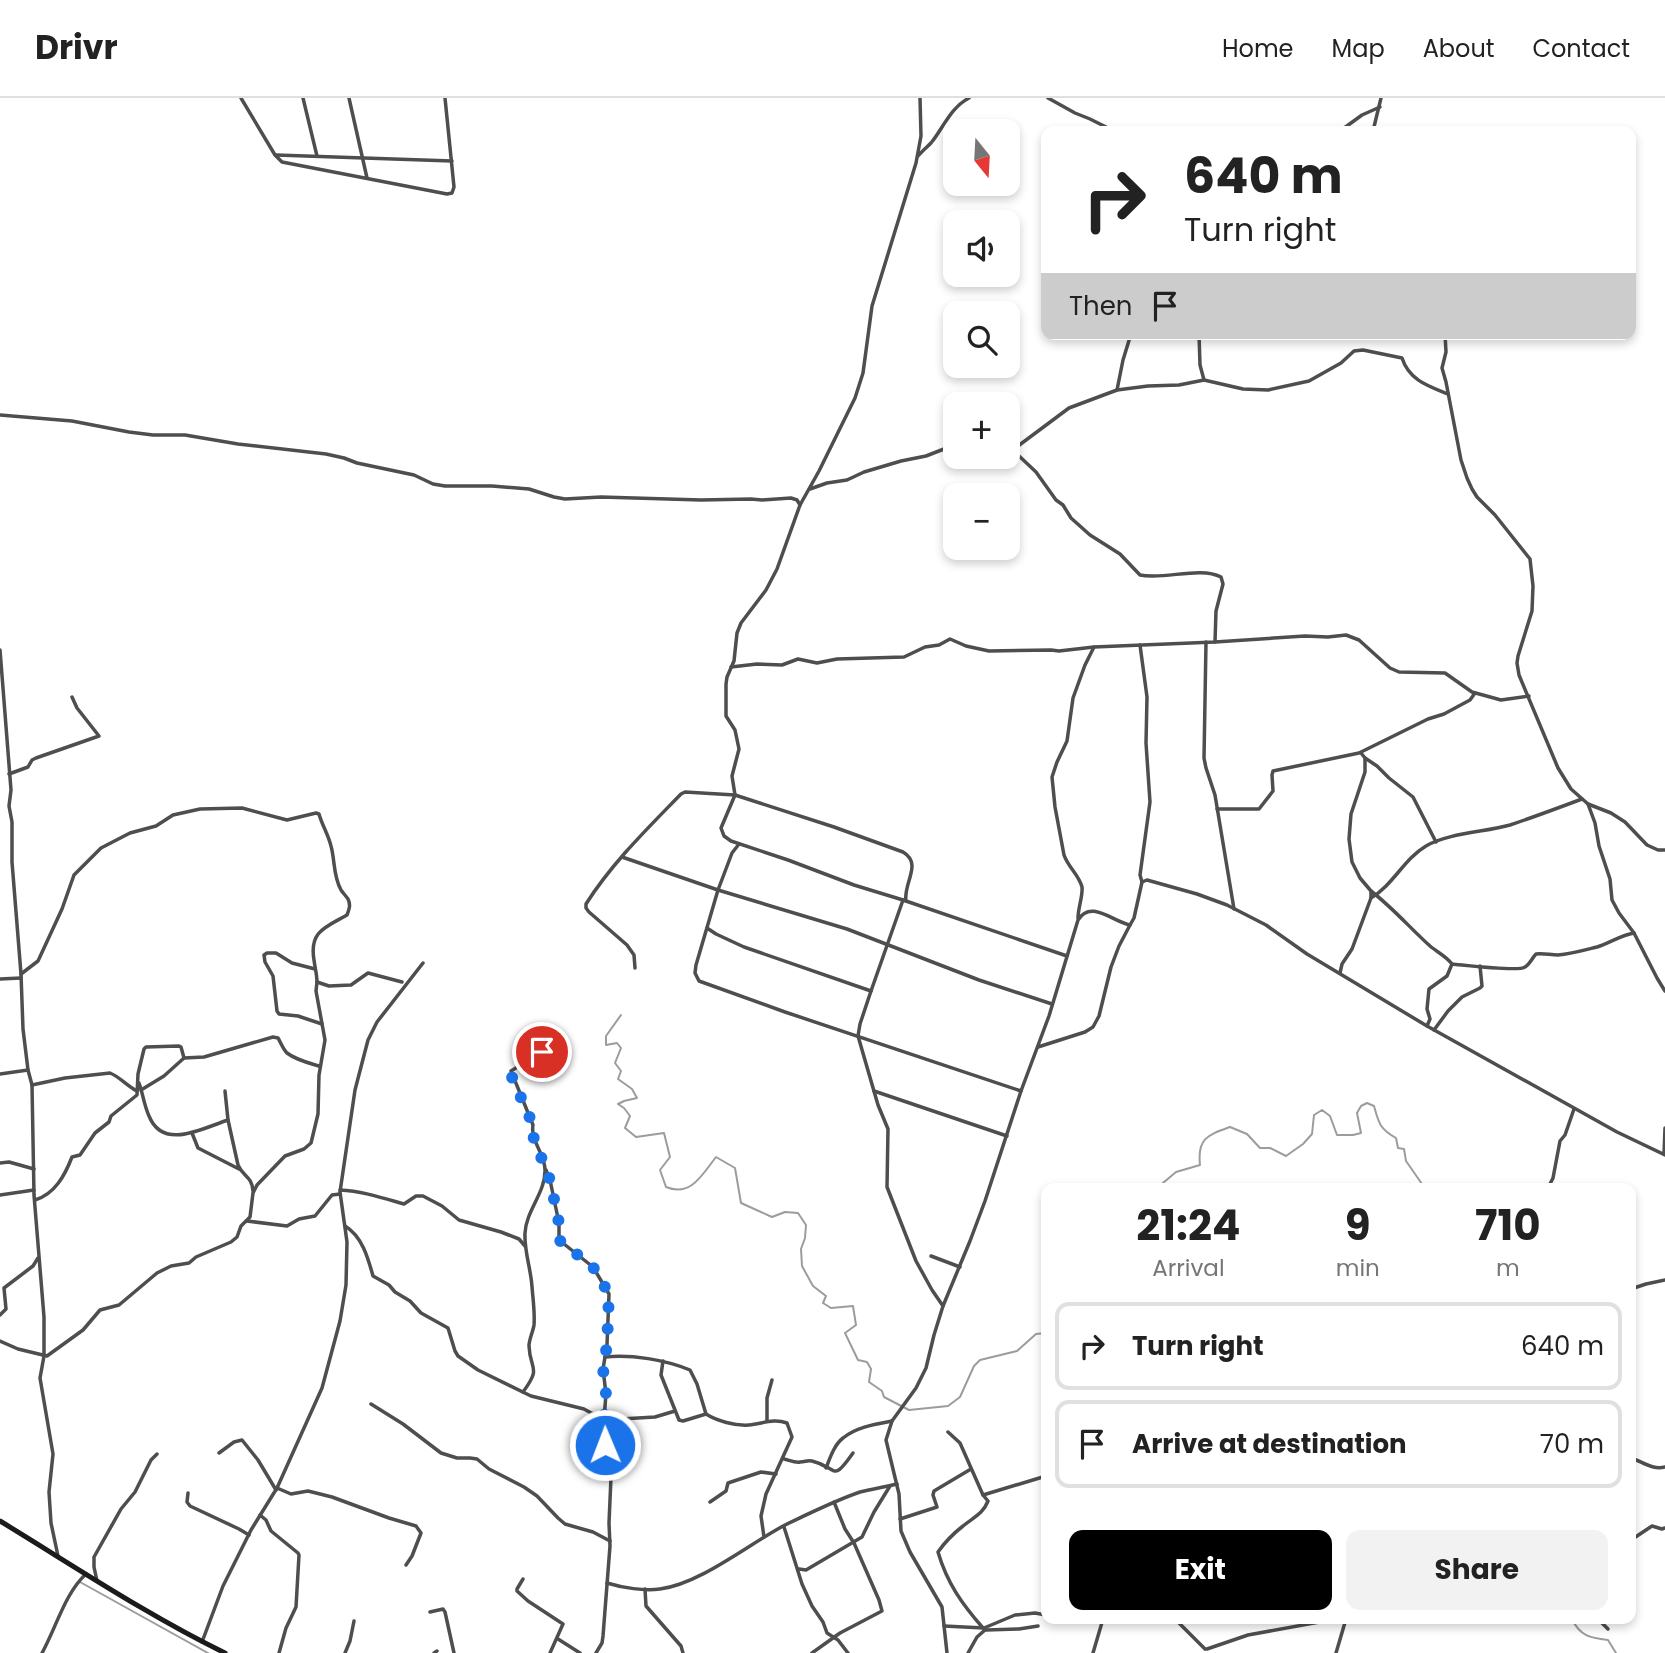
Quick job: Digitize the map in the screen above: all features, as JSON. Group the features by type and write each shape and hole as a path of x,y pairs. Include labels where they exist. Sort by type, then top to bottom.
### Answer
{"main road":[{"path":"0,1521 97,1581 225,1653"}],"street":[{"path":"241,98 275,155 285,164 447,194 452,193 454,187 445,98"},
{"path":"303,98 317,156"},
{"path":"349,98 368,179"},
{"path":"920,98 921,136 918,156 872,306 864,369 855,398 800,505 777,569 766,590 741,623 737,634 734,661 726,680 726,716 735,730 739,749 732,776 734,795 721,828 726,839 739,844 1067,956"},
{"path":"918,156 933,140 951,112 969,98"},
{"path":"1048,98 1104,126"},
{"path":"1374,126 1381,98"},
{"path":"1347,126 1380,107"},
{"path":"275,155 452,160"},
{"path":"1117,390 1129,340"},
{"path":"1199,340 1200,365 1204,380"},
{"path":"1445,340 1442,368 1461,460 1472,489 1530,559 1532,611 1517,663 1519,675 1558,768 1571,789 1588,804 1625,822 1647,845 1665,850"},
{"path":"1020,445 1069,408 1117,390 1179,385 1204,380 1243,389 1268,390 1309,381 1341,363 1354,351 1363,350 1402,358 1417,380 1448,394"},
{"path":"0,415 72,421 129,432 185,435 326,454 414,475 433,484 529,489 565,499 794,498 827,483 846,480 864,472 943,449"},
{"path":"1020,457 1038,473 1072,518 1090,534 1121,554 1140,575 1213,574 1221,577 1223,584 1216,611 1215,642"},
{"path":"794,498 800,505"},
{"path":"731,667 782,665 799,659 817,663 837,659 904,657 950,639 989,651 1059,651 1346,635 1359,640 1390,668 1399,672 1446,673 1475,694 1501,700 1528,696"},
{"path":"1206,642 1206,768 1216,795 1234,909"},
{"path":"1038,1047 1093,1027 1099,1016 1111,967 1134,918 1142,882 1140,875 1150,784 1146,743 1147,696 1140,645"},
{"path":"947,1653 942,1607 904,1541 901,1531 900,1494 886,1440 892,1421 916,1388 926,1368 943,1306 985,1201 1078,920 1082,890 1064,855 1052,777 1067,741 1073,698 1094,647"},
{"path":"0,650 23,1029 32,1085 34,1190 44,1317 44,1356 40,1378 52,1454 49,1492 51,1523 58,1556"},
{"path":"1217,809 1259,809 1273,791 1273,771 1359,753 1428,719 1444,715 1470,700 1475,694"},
{"path":"9,774 28,767 36,758 99,736 77,708 72,697"},
{"path":"1359,753 1413,797 1436,842"},
{"path":"1365,758 1364,772 1351,814 1349,839 1352,862 1371,891 1452,964"},
{"path":"635,968 634,955 627,945 597,920 586,908 586,904 622,857 681,794 689,791 734,795 908,854 912,867 904,900 871,991 858,1036 888,1129 887,1188 916,1261 943,1306"},
{"path":"1371,898 1427,845 1474,831 1511,824 1582,799"},
{"path":"1588,804 1610,879 1612,900 1634,933 1665,990"},
{"path":"0,979 21,976 38,961 74,875 101,848 130,833 156,826 178,813 223,807 250,810 286,820 319,814 331,843 338,884 350,908 347,915 317,933 313,951 316,991 325,1040 320,1067 318,1114 311,1143 304,1149 285,1156 257,1185 253,1193"},
{"path":"739,844 732,853 718,890 695,969 699,981 1021,1091"},
{"path":"622,857 718,890 847,929 979,980 1052,1004"},
{"path":"1142,882 1152,881 1197,894 1266,925 1307,954 1427,1026 1574,1109 1664,1154 1665,1128"},
{"path":"1339,973 1352,949 1371,898 1371,891"},
{"path":"1078,920 1082,914 1091,911 1130,925"},
{"path":"707,928 744,947 871,991"},
{"path":"1452,964 1524,969 1536,954 1567,954 1599,947 1634,933"},
{"path":"315,969 292,963 276,953 264,955 273,976 279,1014 298,1016 322,1024"},
{"path":"202,1642 223,1586 276,1489 322,1388 340,1321 346,1285 347,1242 340,1192 355,1090 368,1040 377,1022 423,963"},
{"path":"1427,1026 1430,1020 1427,1009 1429,989 1447,976 1452,964"},
{"path":"1434,1030 1462,997 1482,986 1480,966"},
{"path":"317,982 328,986 351,985 369,973 402,982"},
{"path":"35,1200 44,1197 56,1187 68,1170 72,1157 80,1155 95,1133 109,1122 111,1116 184,1058 204,1058 273,1037 278,1038 289,1054 320,1067"},
{"path":"555,1041 511,1071 533,1125 534,1139 550,1180 559,1223 559,1240 593,1267 609,1294 603,1369 606,1394 603,1431 611,1477 610,1541 603,1636 596,1653"},
{"path":"184,1058 179,1046 144,1048 138,1073 138,1092 155,1125 170,1135 191,1133 228,1120"},
{"path":"0,1074 28,1070"},
{"path":"32,1085 110,1073 138,1092"},
{"path":"225,1091 228,1120 240,1170"},
{"path":"874,1091 1007,1136"},
{"path":"1550,1183 1560,1141 1565,1135 1574,1109"},
{"path":"0,1341 18,1349 49,1355 83,1331 100,1310 119,1305 157,1273 189,1262 237,1237 250,1215 252,1181 240,1170 198,1148 191,1133"},
{"path":"0,1163 9,1162 34,1169"},
{"path":"523,1392 534,1371 529,1346 534,1321 533,1293 525,1232 546,1170"},
{"path":"0,1195 34,1190"},
{"path":"247,1221 290,1225 299,1219 315,1216 332,1195 340,1192 373,1195 404,1204 416,1196 423,1196 442,1206 459,1220 519,1239 526,1248"},
{"path":"345,1226 356,1233 373,1276 410,1301 421,1313 448,1328 456,1354 478,1370 536,1398 584,1409 604,1420 655,1417 676,1411"},
{"path":"0,1315 6,1309 4,1288 33,1266 39,1256"},
{"path":"930,1256 960,1267"},
{"path":"1636,1287 1665,1280"},
{"path":"606,1357 653,1359 690,1370 706,1414 715,1419 740,1425 767,1421 787,1423 792,1437 766,1494 761,1516 764,1537"},
{"path":"663,1362 661,1375 681,1421 706,1414"},
{"path":"767,1421 767,1398 772,1380"},
{"path":"371,1404 441,1453 477,1460 537,1496 565,1524 593,1532 610,1541"},
{"path":"825,1468 842,1438 865,1427 892,1421"},
{"path":"948,1432 960,1443 988,1501 982,1513 964,1525 938,1552 946,1577 969,1614 984,1629"},
{"path":"219,1453 234,1442 242,1440 276,1489 290,1494 308,1491 332,1497 416,1526 421,1533 406,1565"},
{"path":"784,1459 798,1463 814,1462 830,1470 839,1471 853,1453"},
{"path":"97,1581 94,1557 157,1454"},
{"path":"1636,1460 1658,1469 1665,1467"},
{"path":"900,1519 937,1507 934,1491 971,1469"},
{"path":"710,1502 726,1491 728,1483 761,1472 776,1474"},
{"path":"983,1495 1041,1478"},
{"path":"607,1583 618,1587 660,1589 692,1579 784,1526 834,1502 897,1484"},
{"path":"797,1568 806,1570 862,1537 890,1486"},
{"path":"188,1493 187,1502 190,1506 249,1535"},
{"path":"812,1653 840,1633 883,1611 834,1502"},
{"path":"260,1515 266,1520 271,1531 299,1555 296,1607 286,1628 279,1653"},
{"path":"784,1526 812,1606 827,1633 838,1640 848,1653"},
{"path":"1636,1537 1652,1526 1665,1528"},
{"path":"42,1653 62,1610 86,1574"},
{"path":"523,1579 517,1591 562,1622 563,1627 550,1653"},
{"path":"607,1591 618,1587"},
{"path":"645,1589 646,1606 684,1653"},
{"path":"430,1612 443,1609 445,1612 454,1653"},
{"path":"968,1653 984,1629 1015,1615 1041,1614"},
{"path":"345,1653 354,1621"},
{"path":"1093,1653 1102,1624"},
{"path":"1180,1624 1205,1649 1248,1635 1308,1624"},
{"path":"1336,1653 1344,1624"},
{"path":"1603,1624 1608,1629"},
{"path":"944,1626 984,1629 1038,1626"},
{"path":"838,1640 840,1633"},
{"path":"558,1639 580,1653"}],"waterway":[{"path":"621,1015 606,1036 606,1045 617,1043 621,1048 615,1063 621,1071 618,1079 632,1089 637,1098 618,1104 630,1116 625,1128 636,1137 664,1133 670,1157 660,1170 666,1187 689,1187 701,1177 716,1157 735,1168 741,1203 772,1217 785,1212 798,1213 806,1225 801,1249 802,1266 813,1286 826,1296 823,1303 831,1308 853,1306 856,1325 845,1333 858,1360 867,1362 871,1369 869,1382 882,1391 884,1397 909,1410 948,1406 960,1397 974,1366 980,1360 1017,1351 1036,1334 1041,1334"},
{"path":"1163,1183 1176,1172 1200,1165 1202,1143 1210,1135 1230,1127 1247,1134 1260,1148 1270,1148 1286,1156 1312,1134 1314,1115 1322,1110 1330,1116 1337,1135 1361,1133 1357,1113 1361,1106 1367,1103 1374,1106 1381,1125 1396,1138 1398,1148 1404,1149 1406,1161 1421,1183"},
{"path":"80,1582 208,1653"},
{"path":"1575,1624 1586,1635 1608,1640 1616,1653"}],"route":[{"path":"542,1052 513,1069 511,1075 533,1125 534,1139 550,1180 559,1223 559,1240 593,1267 609,1294 603,1369 606,1384 603,1431 605,1445"}]}
